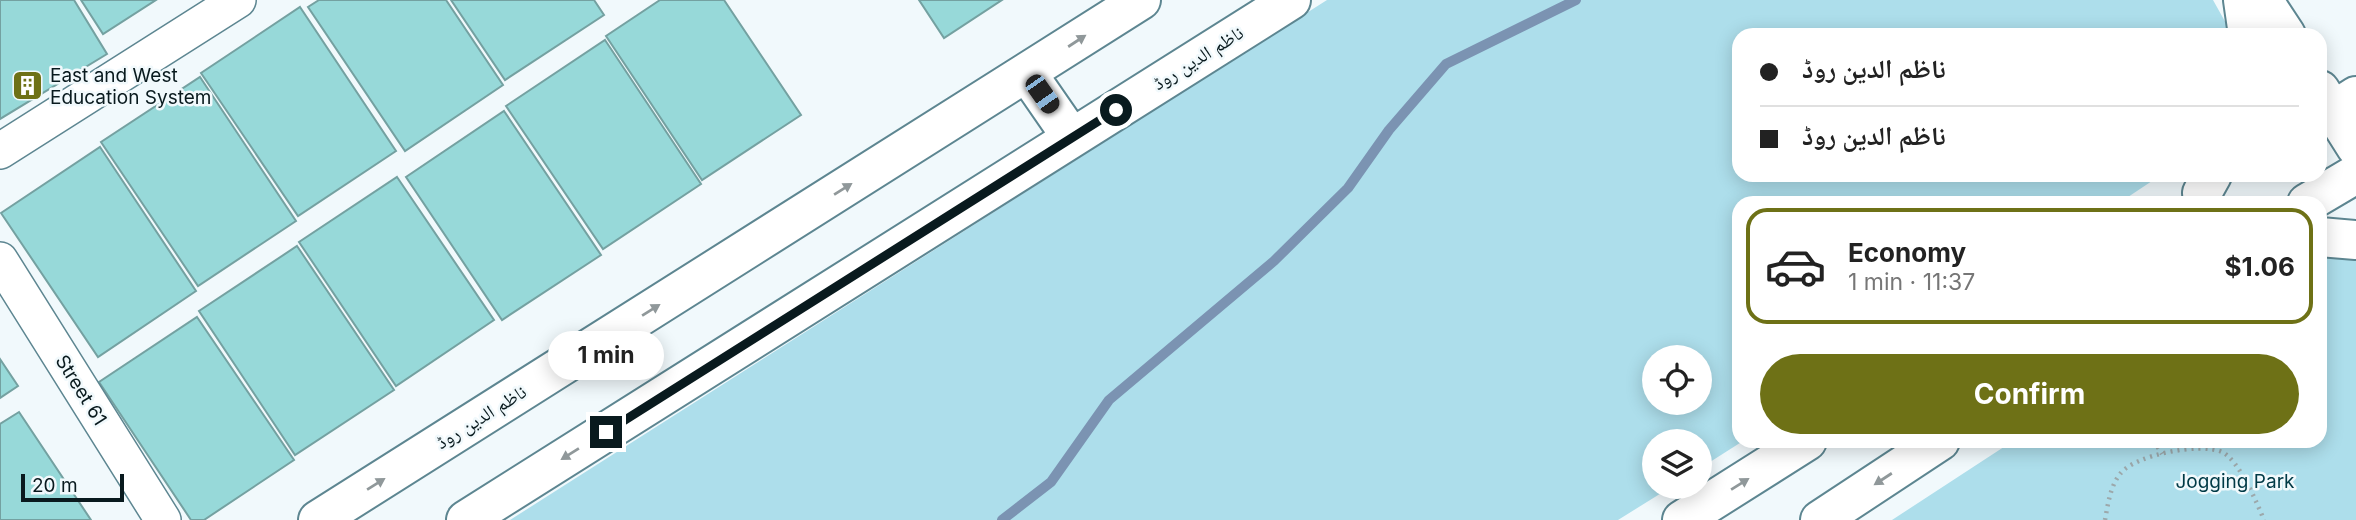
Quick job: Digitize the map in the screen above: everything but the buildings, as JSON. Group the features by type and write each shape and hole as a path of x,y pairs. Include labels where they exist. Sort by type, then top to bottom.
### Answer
{"main road":[{"name":"ناظم الدین روڈ","path":"318,520 1141,0"},
{"name":"ناظم الدین روڈ","path":"466,520 1291,0"},
{"path":"2244,0 2247,28"},
{"path":"2263,0 2281,28"},
{"path":"1027,73 1072,138"},
{"path":"2333,104 2356,147"},
{"path":"2318,196 2356,174"},
{"path":"2327,238 2356,240"},
{"path":"1687,519 1796,448"},
{"path":"1820,520 1929,448"}],"street":[{"path":"0,151 238,0"},
{"name":"Street 61","path":"0,260 163,520"}],"path":[{"path":"2158,448 2162,454"},
{"path":"2105,520 2112,486 2121,472 2131,464 2192,448 2222,452 2232,460 2264,520"}],"green space":[{"path":"1327,0 2213,0 2227,28 1732,28 1732,182 2150,182 2130,196 1732,196 1732,448 1712,461 1712,429 1642,429 1642,499 1652,499 1618,520 510,520"},
{"name":"Jogging Park","path":"2356,219 2356,520 1892,520 2002,448 2327,448 2327,238"}],"waterway":[{"path":"1002,520 1051,482 1109,400 1274,261 1348,188 1389,130 1446,64 1576,0"}],"place":[{"name":"East and West Education System","path":"27,86"}],"route":[{"path":"606,432 1116,110"}]}
